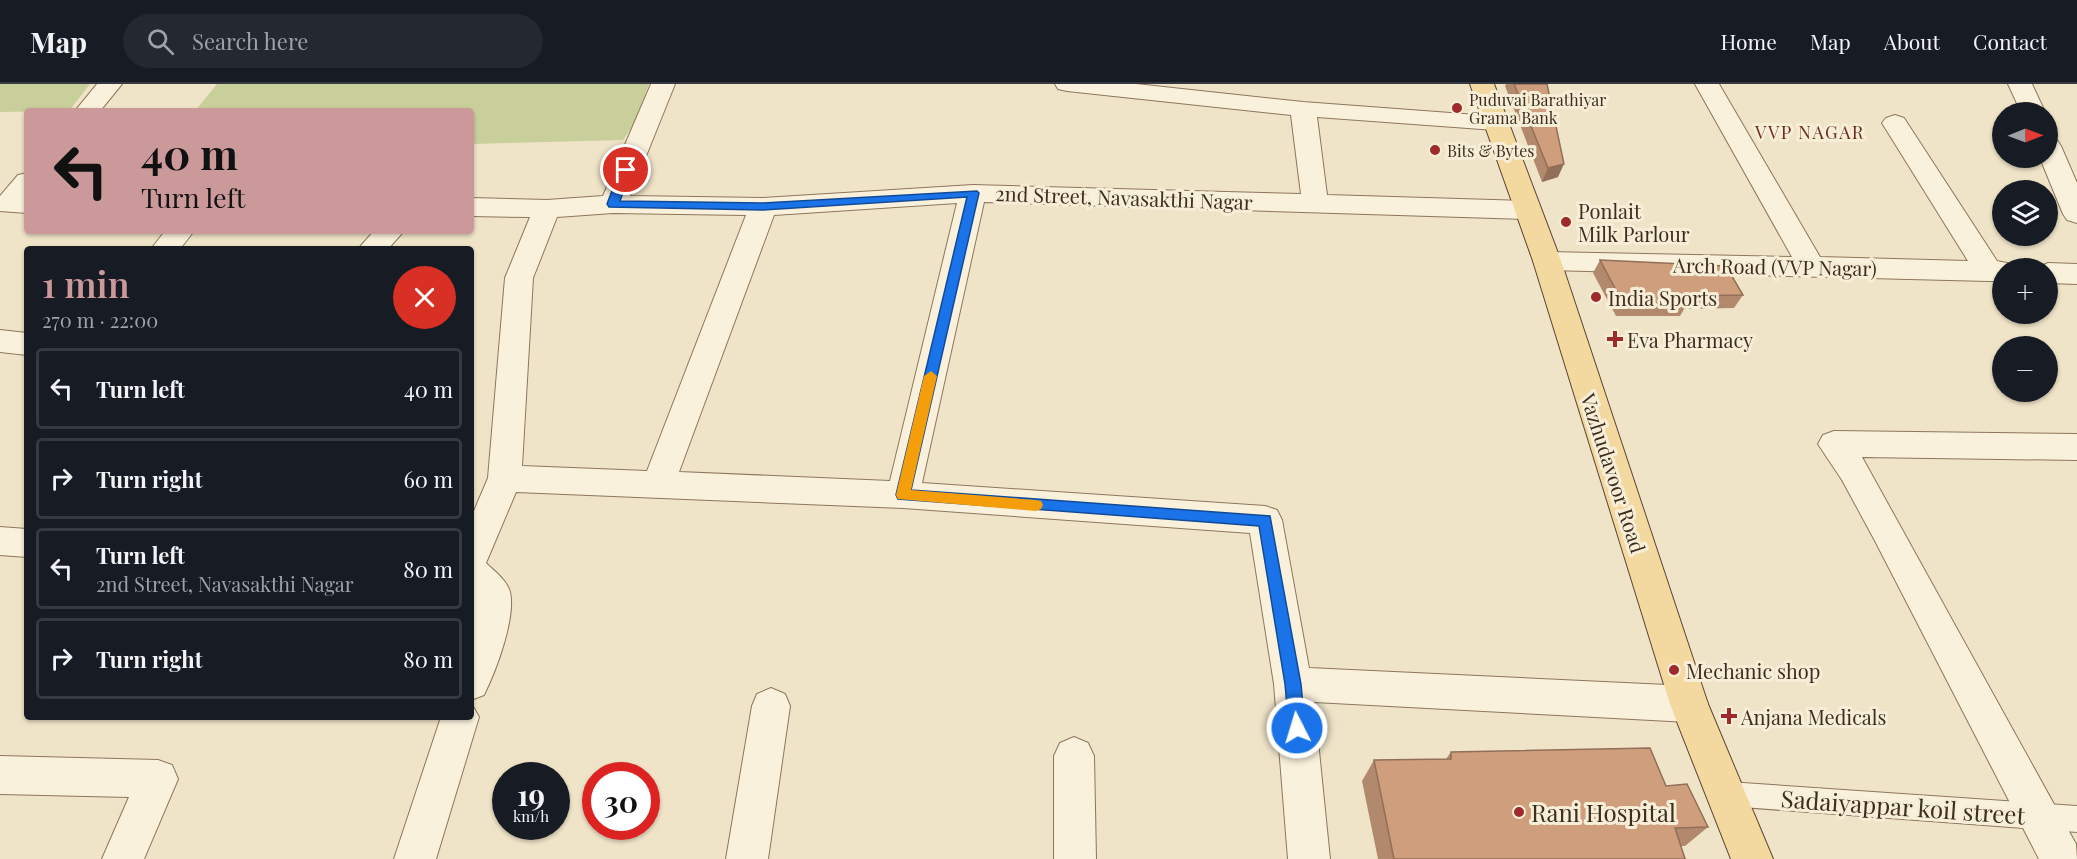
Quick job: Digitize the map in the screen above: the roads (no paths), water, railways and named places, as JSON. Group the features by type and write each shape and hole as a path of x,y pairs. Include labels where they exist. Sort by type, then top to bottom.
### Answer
{"main road":[{"name":"Vazhudavoor Road","path":"1482,84 1546,261 1689,704 1728,794 1752,859"}],"street":[{"path":"90,108 110,84"},
{"path":"613,204 663,84"},
{"path":"1067,84 1285,100 1495,122"},
{"path":"1707,84 1812,266"},
{"path":"2020,84 2028,102"},
{"path":"1285,100 1315,203"},
{"path":"1895,123 1992,265"},
{"path":"2057,168 2077,214"},
{"path":"24,185 8,204 24,204"},
{"path":"903,495 973,193"},
{"name":"2nd Street, Navasakthi Nagar","path":"474,207 547,209 613,204 763,207 973,193 1526,210"},
{"path":"657,485 763,207"},
{"path":"474,551 505,478 517,287 521,267 547,209"},
{"path":"168,246 178,234"},
{"path":"375,246 387,234"},
{"name":"Arch Road (VVP Nagar)","path":"1546,261 1992,271"},
{"path":"2058,273 2077,274"},
{"path":"0,341 24,344"},
{"path":"2061,859 1875,509 1854,471 1834,444 2077,447"},
{"path":"505,478 903,495 1265,520 1293,684 1309,859"},
{"path":"0,541 24,543"},
{"path":"474,674 492,618 481,581"},
{"path":"1293,684 1689,704"},
{"path":"747,859 771,706"},
{"path":"415,859 459,720"},
{"path":"1074,756 1075,859"},
{"path":"0,775 158,780 123,859"}],"lane":[{"name":"Sadaiyappar koil street","path":"1728,794 2077,819"}],"place":[{"name":"Puduvai Barathiyar Grama Bank","path":"1457,108"},
{"name":"Bits & Bytes","path":"1435,150"},
{"name":"Ponlait Milk Parlour","path":"1566,222"},
{"name":"India Sports","path":"1596,297"},
{"name":"Eva Pharmacy","path":"1615,339"},
{"name":"Mechanic shop","path":"1674,670"},
{"name":"Anjana Medicals","path":"1729,716"},
{"name":"Rani Hospital","path":"1519,812"}],"district":[{"name":"VVP NAGAR","path":"1810,132"}]}
